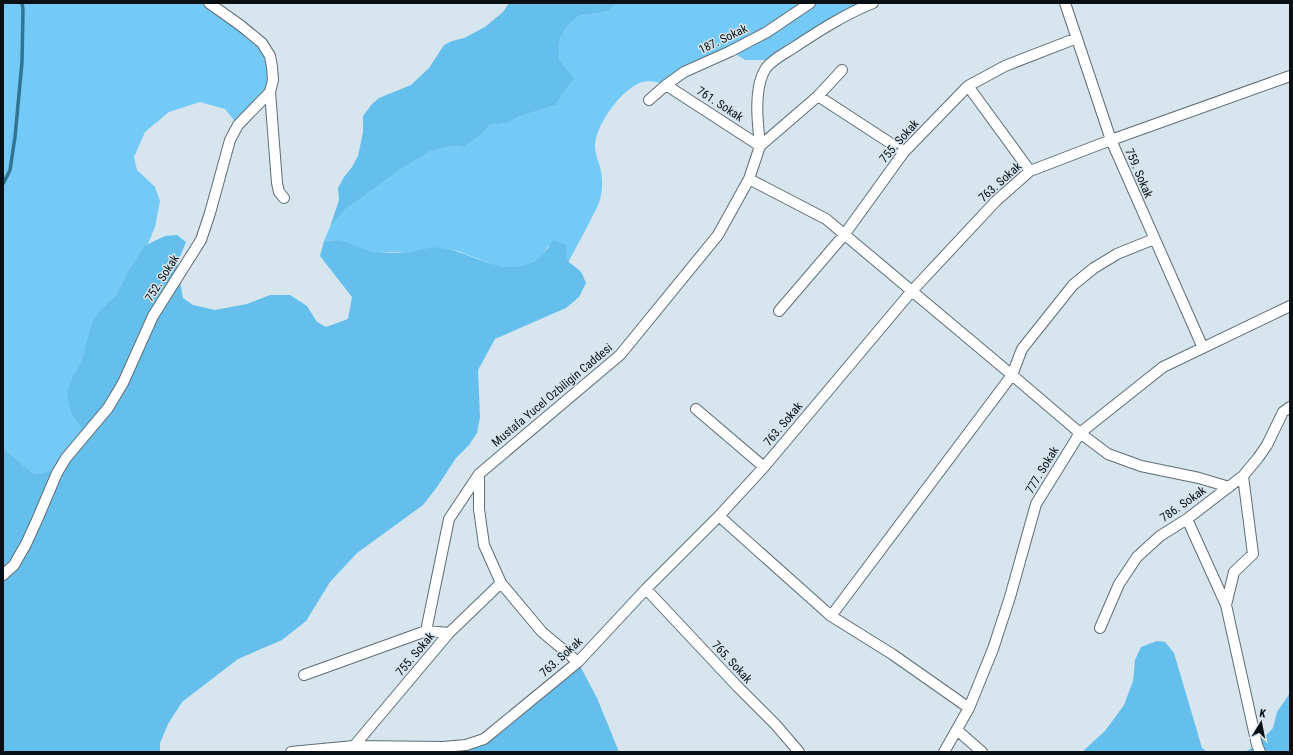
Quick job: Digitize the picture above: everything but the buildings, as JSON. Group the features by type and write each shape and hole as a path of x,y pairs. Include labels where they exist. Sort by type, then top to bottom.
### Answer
{"street":[{"path":"209,3 262,43 270,56 272,67 270,92 277,183 279,192 284,198"},
{"name":"187. Sokak","path":"649,100 684,72 731,51 767,32 810,3"},
{"path":"760,146 757,118 757,99 760,81 766,68 775,60 817,33 845,16 873,3"},
{"name":"759. Sokak","path":"1065,3 1111,140 1203,348"},
{"name":"755. Sokak","path":"779,311 844,235 904,152 968,86 1005,66 1077,38"},
{"path":"760,146 818,96 842,70"},
{"name":"763. Sokak","path":"291,752 354,746 443,747 466,745 484,739 578,662 646,589 719,516 764,467 911,292 996,201 1030,171 1111,140 1290,76"},
{"name":"761. Sokak","path":"666,85 760,146"},
{"path":"968,86 1030,171"},
{"name":"752. Sokak","path":"3,575 14,565 26,544 38,520 57,473 66,458 108,408 123,383 153,316 201,240 230,140 234,132 238,125 270,92"},
{"path":"818,96 904,152"},
{"name":"Mustafa Yucel Ozbiligin Caddesi","path":"426,631 449,519 479,474 620,356 718,235 750,179 760,146"},
{"path":"750,179 826,219 911,292 1012,374 1080,433 1108,454 1141,466 1199,478 1229,487"},
{"path":"831,616 1012,374 1022,349 1073,285 1094,268 1117,254 1154,240"},
{"name":"777. Sokak","path":"944,752 969,708 994,649 1036,504 1080,433 1163,367 1290,306"},
{"name":"786. Sokak","path":"1100,628 1118,584 1137,557 1160,536 1187,519 1243,476 1268,444 1283,412 1290,407"},
{"path":"696,409 764,467"},
{"path":"479,474 479,509 484,545 502,583 542,632 578,662"},
{"path":"1226,605 1234,572 1254,554 1243,476"},
{"path":"719,516 831,616 892,654 969,708"},
{"path":"1187,519 1226,605 1257,745 1260,752"},
{"name":"755. Sokak","path":"354,746 450,633 502,583"},
{"name":"765. Sokak","path":"646,589 737,686 776,724 799,752"},
{"path":"304,675 426,631 450,633"},
{"path":"957,730 982,752"}],"shaded area":[{"path":"3,3 209,3 270,56 270,92 238,125 225,109 200,102 169,112 145,132 134,157 137,170 155,187 160,201 155,227 148,244 144,246 129,269 116,295 103,307 87,342 81,362 73,375 72,415 81,428 78,439 54,468 45,472 34,474 3,448"},
{"path":"509,3 617,3 609,11 579,16 568,25 560,39 559,59 575,79 563,93 556,105 518,117 507,123 490,125 482,134 464,147 451,146 429,152 406,166 346,209 330,227 339,200 338,188 358,156 363,132 363,116 372,104 379,98 411,85 429,68 444,45 464,38 485,27 503,12"},
{"path":"617,3 873,3 775,60 745,60 731,51 666,85 658,82 642,82 628,90 608,112 596,138 596,153 602,177 600,200 568,263 566,256 566,245 548,246 542,256 526,265 514,268 497,266 458,251 440,248 408,252 378,252 364,250 336,240 324,241 330,227 346,209 406,166 429,152 451,146 464,147 482,134 490,125 506,123 518,117 556,105 563,93 575,79 559,59 560,39 568,25 579,16 609,11"},
{"path":"177,235 186,242 177,264 183,298 193,305 215,310 247,304 270,295 290,295 307,306 317,322 326,327 348,319 352,297 320,256 324,241 337,240 367,250 385,253 442,248 491,264 515,267 527,264 540,257 554,240 566,245 566,256 568,261 581,272 586,283 579,297 566,308 495,339 478,370 480,417 477,433 469,445 456,458 423,505 357,553 330,582 306,621 282,640 238,659 182,702 168,724 160,743 160,752 3,752 3,448 34,474 45,472 54,468 78,439 81,428 72,415 67,394 73,375 81,362 93,320 103,307 116,295 129,269 144,246 165,236"},
{"path":"1157,641 1165,642 1174,653 1202,748 1207,752 1082,752 1105,731 1124,705 1133,681 1135,660 1141,647"},
{"path":"578,662 597,698 619,752 291,752 394,748 484,739"},
{"path":"1290,693 1290,752 1245,752 1257,745 1273,728 1277,712"}],"waterway":[{"path":"3,184 10,170 15,137 22,62 22,3"}]}
